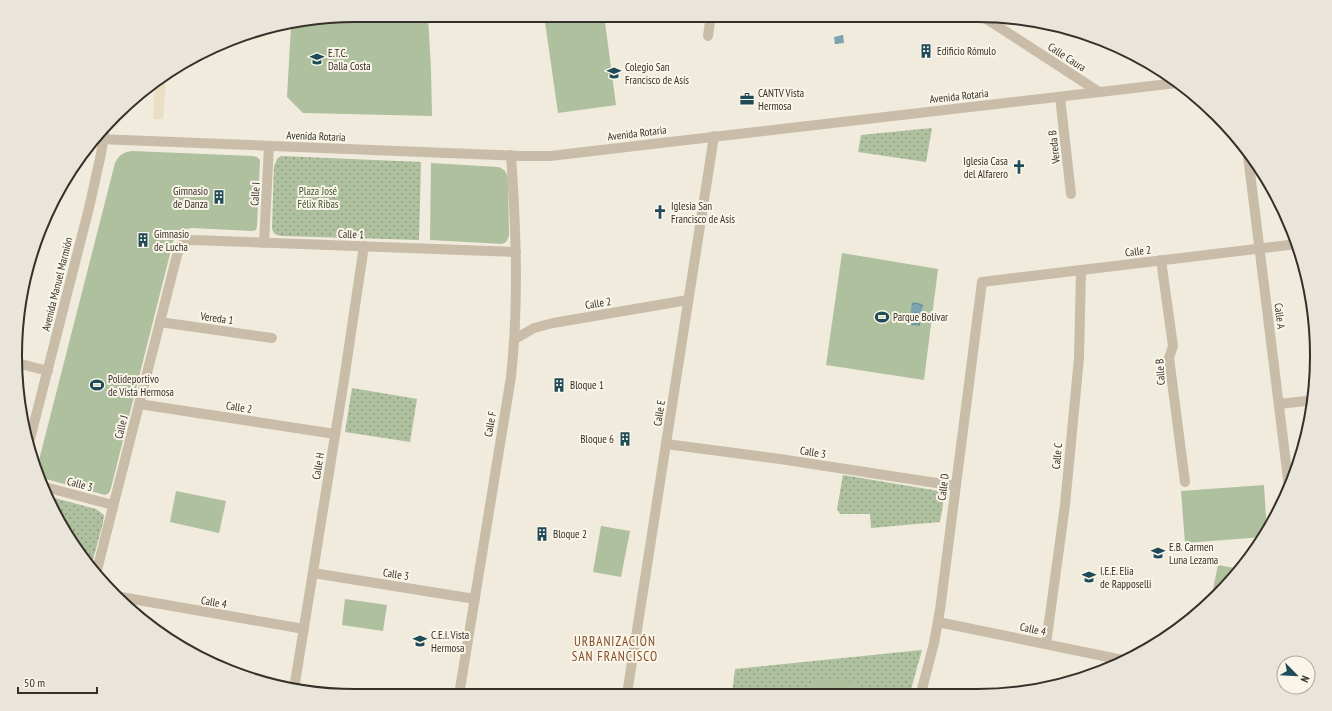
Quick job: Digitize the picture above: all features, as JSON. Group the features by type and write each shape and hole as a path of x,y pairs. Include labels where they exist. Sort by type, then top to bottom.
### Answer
{"street":[{"path":"708,36 710,22"},
{"name":"Calle Caura","path":"992,23 1099,92"},
{"name":"Avenida Rotaria","path":"104,137 269,146 550,156 1169,83"},
{"name":"Vereda B","path":"1060,97 1071,194"},
{"name":"Calle E","path":"629,689 714,136"},
{"name":"Avenida Manuel Marmión","path":"31,435 89,208 101,154 102,140"},
{"name":"Calle I","path":"264,243 269,146"},
{"name":"Calle F","path":"460,689 511,377 517,281 511,155"},
{"name":"Calle A","path":"1249,163 1288,476"},
{"name":"Calle 1","path":"184,242 192,240 516,252"},
{"name":"Calle J","path":"98,567 178,250 184,242"},
{"name":"Calle 2","path":"982,282 1291,245"},
{"name":"Calle H","path":"295,684 364,246"},
{"name":"Calle B","path":"1161,260 1173,346 1169,358 1185,482"},
{"name":"Calle C","path":"1046,644 1065,505 1079,358 1081,270"},
{"name":"Calle D","path":"922,689 938,622 982,282"},
{"name":"Calle 2","path":"514,339 534,328 553,323 688,300"},
{"name":"Vereda 1","path":"160,322 272,338"},
{"path":"22,364 48,371"},
{"path":"1279,404 1307,401"},
{"name":"Calle 2","path":"139,404 335,434"},
{"name":"Calle 3","path":"666,444 780,459 956,486"},
{"name":"Calle 3","path":"49,488 113,505"},
{"name":"Calle 3","path":"313,573 475,599"},
{"name":"Calle 4","path":"129,599 304,629"},
{"name":"Calle 4","path":"938,622 1116,659"}],"green space":[{"path":"356,22 428,22 432,116 303,113 287,97 291,28"},
{"path":"545,22 605,22 616,105 558,113"},
{"path":"932,128 926,162 858,152 861,135"},
{"name":"Polideportivo de Vista Hermosa","path":"132,151 257,157 260,160 257,226 256,230 252,231 192,228 179,230 175,236 111,488 109,493 105,495 46,479 39,460 115,163 122,154"},
{"name":"Plaza José Félix Ribas","path":"281,156 421,162 419,240 276,235 272,228 274,166 277,159"},
{"path":"431,163 498,167 504,170 508,179 509,236 506,242 502,244 430,240"},
{"name":"Parque Bolívar","path":"842,253 938,269 924,380 826,365"},
{"path":"352,388 417,399 410,442 345,432"},
{"path":"843,475 945,492 940,522 871,528 870,514 840,514 837,509"},
{"path":"1264,485 1266,520 1256,538 1185,543 1181,491"},
{"path":"176,491 226,501 219,533 170,522"},
{"path":"54,498 96,509 104,515 93,561 78,541"},
{"path":"601,526 630,531 621,577 593,572"},
{"path":"1218,565 1233,568 1227,575 1213,590"},
{"path":"345,599 387,605 383,631 342,625"},
{"path":"922,650 911,689 733,689 735,669"},
{"path":"812,679 861,683 860,689 811,689"}],"shaded area":[{"path":"166,81 163,119 153,119 155,89"}],"water":[{"path":"843,35 844,43 835,44 834,37"},
{"path":"912,302 923,304 920,326 909,325"}],"place":[{"name":"Edificio Rómulo","path":"926,51"},
{"name":"E.T.C. Dalla Costa","path":"317,59"},
{"name":"Colegio San Francisco de Asís","path":"614,73"},
{"name":"CANTV Vista Hermosa","path":"747,99"},
{"name":"Iglesia Casa del Alfarero","path":"1019,167"},
{"name":"Gimnasio de Danza","path":"219,197"},
{"name":"Iglesia San Francisco de Asís","path":"660,212"},
{"name":"Gimnasio de Lucha","path":"143,240"},
{"name":"Parque Bolívar","path":"882,317"},
{"name":"Polideportivo de Vista Hermosa","path":"97,385"},
{"name":"Bloque 1","path":"559,385"},
{"name":"Bloque 6","path":"625,439"},
{"name":"Bloque 2","path":"542,534"},
{"name":"E.B. Carmen Luna Lezama","path":"1158,553"},
{"name":"I.E.E. Elia de Rapposelli","path":"1089,577"},
{"name":"C.E.I. Vista Hermosa","path":"420,641"}],"district":[{"name":"URBANIZACIÓN SAN FRANCISCO","path":"615,648"}]}
